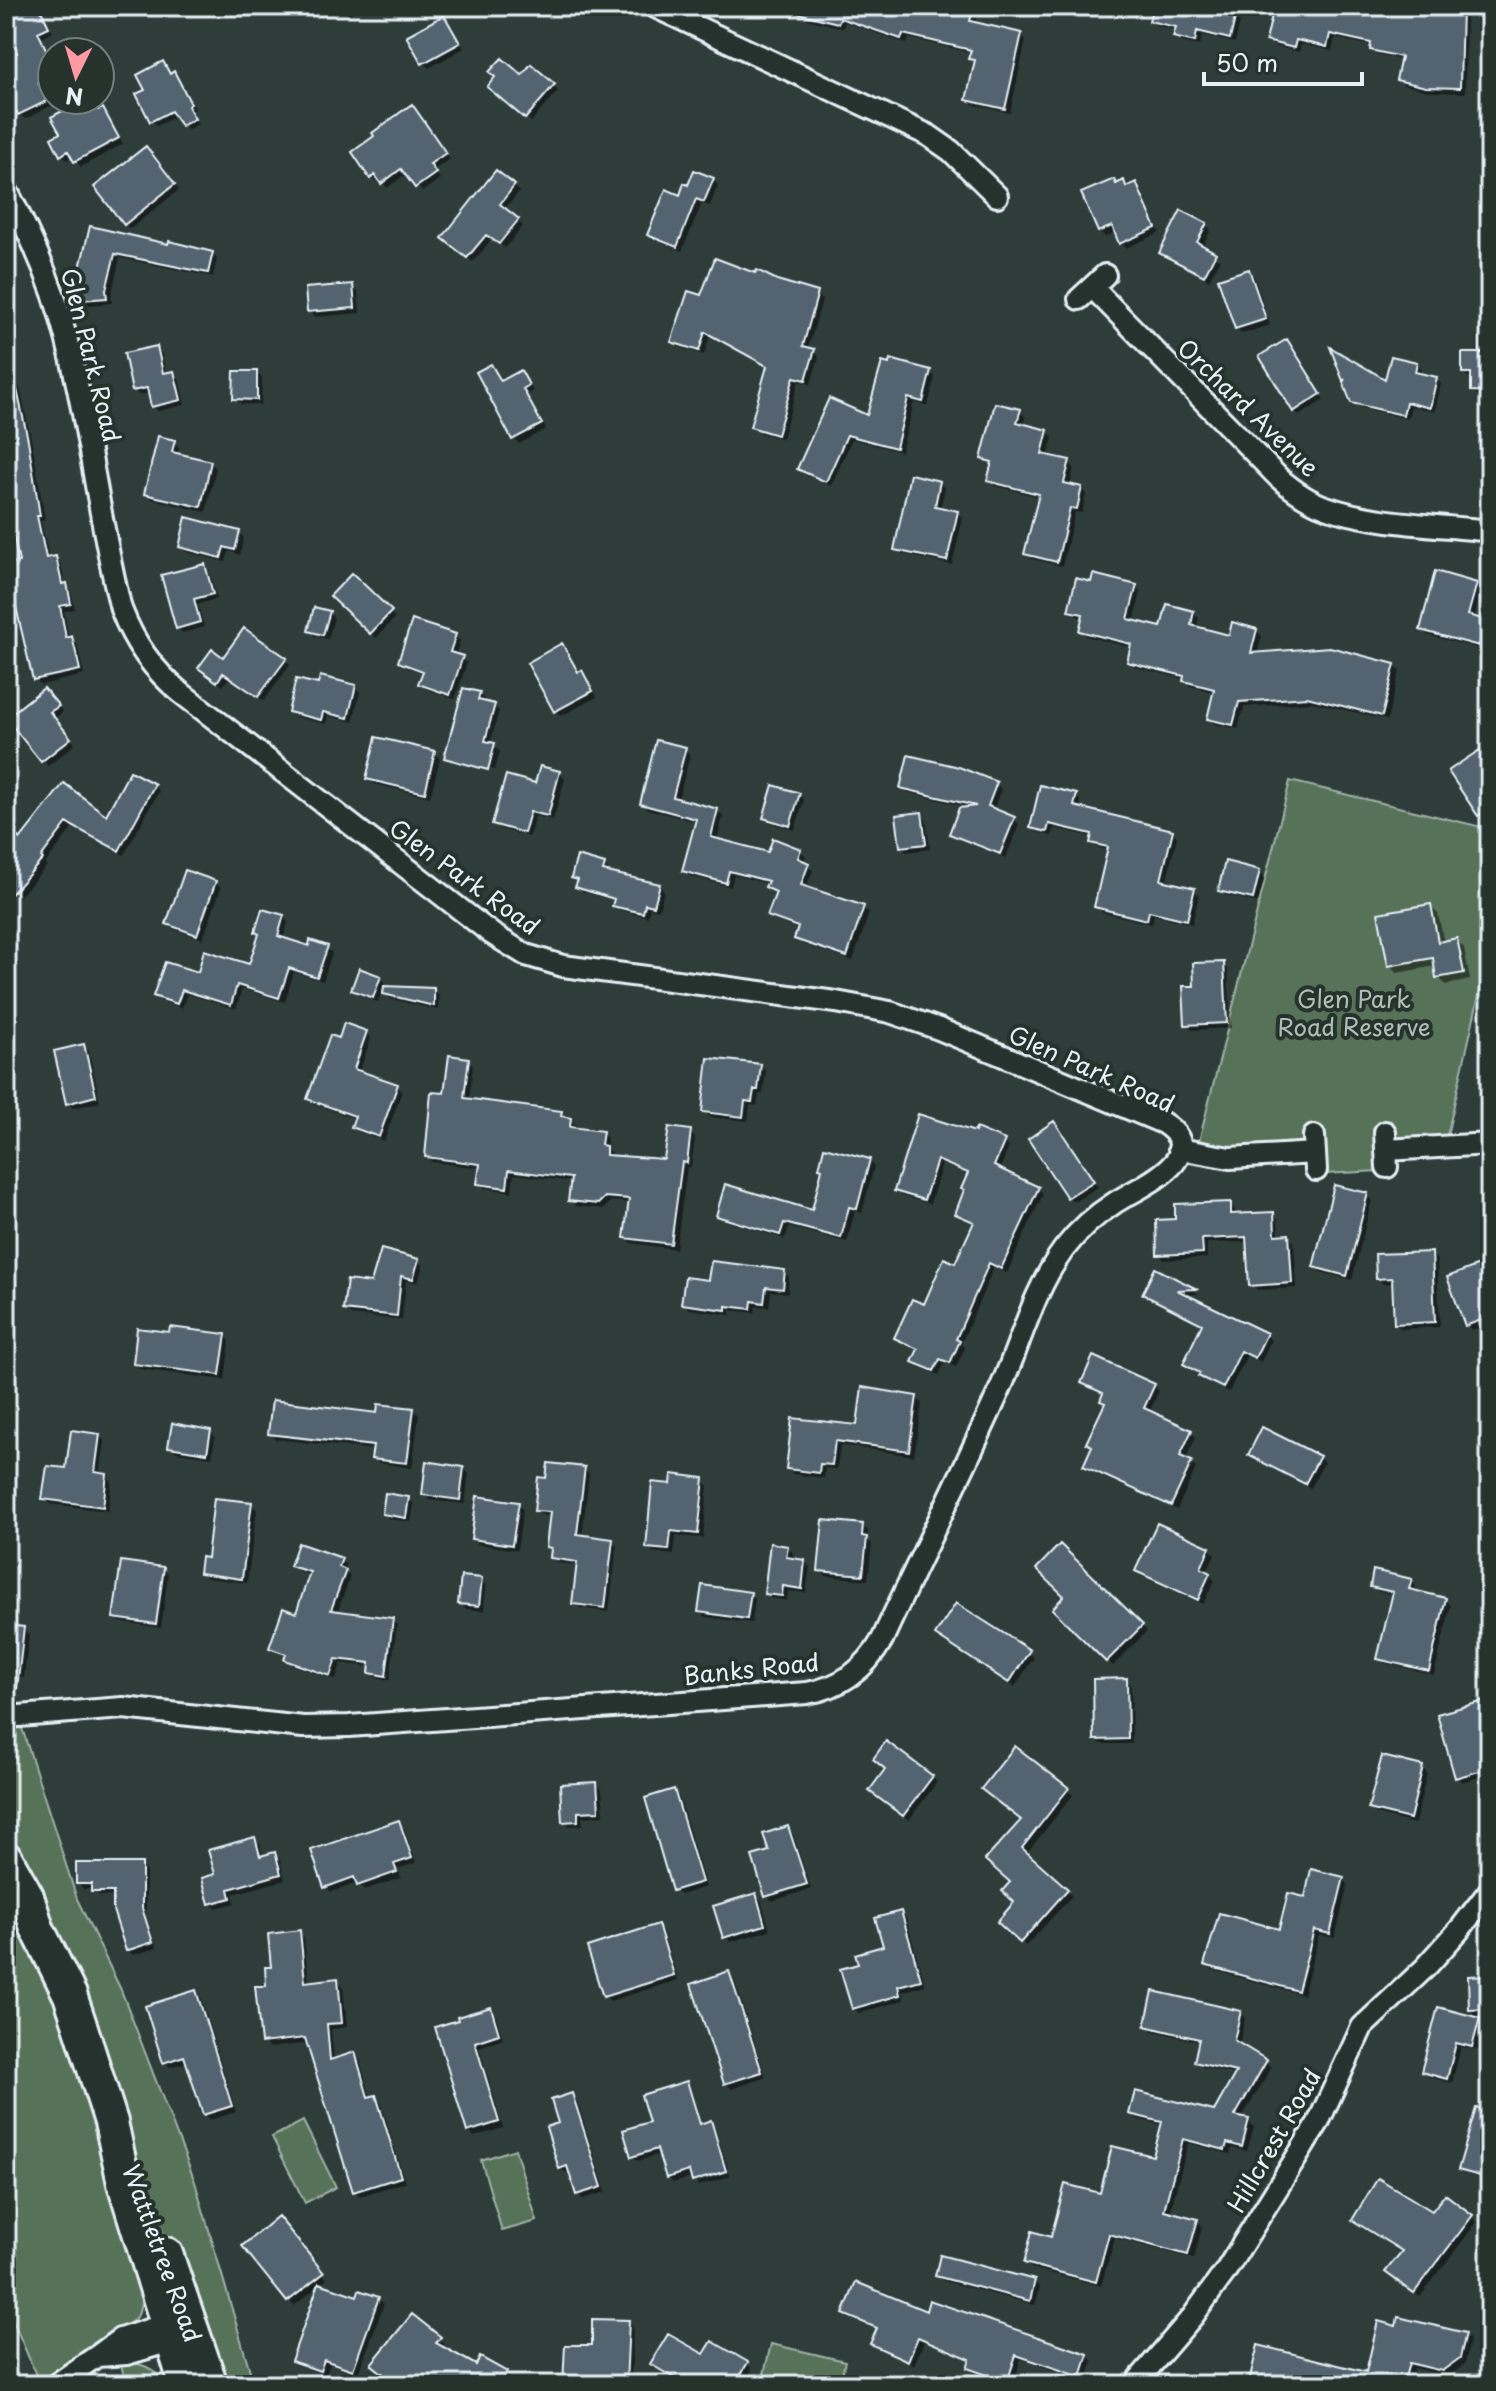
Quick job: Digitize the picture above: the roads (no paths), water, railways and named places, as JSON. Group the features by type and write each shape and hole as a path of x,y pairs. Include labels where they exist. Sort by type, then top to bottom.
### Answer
{"main road":[{"name":"Wattletree Road","path":"6,1859 27,1896 37,1928 70,1995 111,2122 124,2183 180,2329 211,2385"},
{"name":"Wattletree Road","path":"6,1895 37,1928"},
{"name":"Wattletree Road","path":"180,2329 186,2385"}],"street":[{"path":"653,6 928,135 951,151 998,196"},
{"name":"Glen Park Road","path":"6,189 42,263 60,317 79,396 121,609 144,655 180,692 476,922 526,955 563,966 890,1012 939,1029 1163,1123 1173,1132 1179,1149 1230,1158 1315,1153"},
{"name":"Orchard Avenue","path":"1092,287 1279,478 1307,499 1345,513 1490,531"},
{"path":"1386,1150 1490,1144"},
{"name":"Banks Road","path":"11,1721 83,1710 123,1708 303,1727 349,1726 786,1695 832,1687 863,1667 882,1640 995,1400 1053,1265 1072,1239 1097,1215 1123,1196 1168,1171 1177,1160 1179,1149"},
{"name":"Hillcrest Road","path":"1134,2385 1193,2316 1225,2272 1318,2123 1362,2027 1435,1957 1490,1890"},
{"path":"55,2385 97,2356 127,2354 180,2329"}],"park label":[{"name":"Glen Park Road Reserve","path":"1354,1012"}]}
